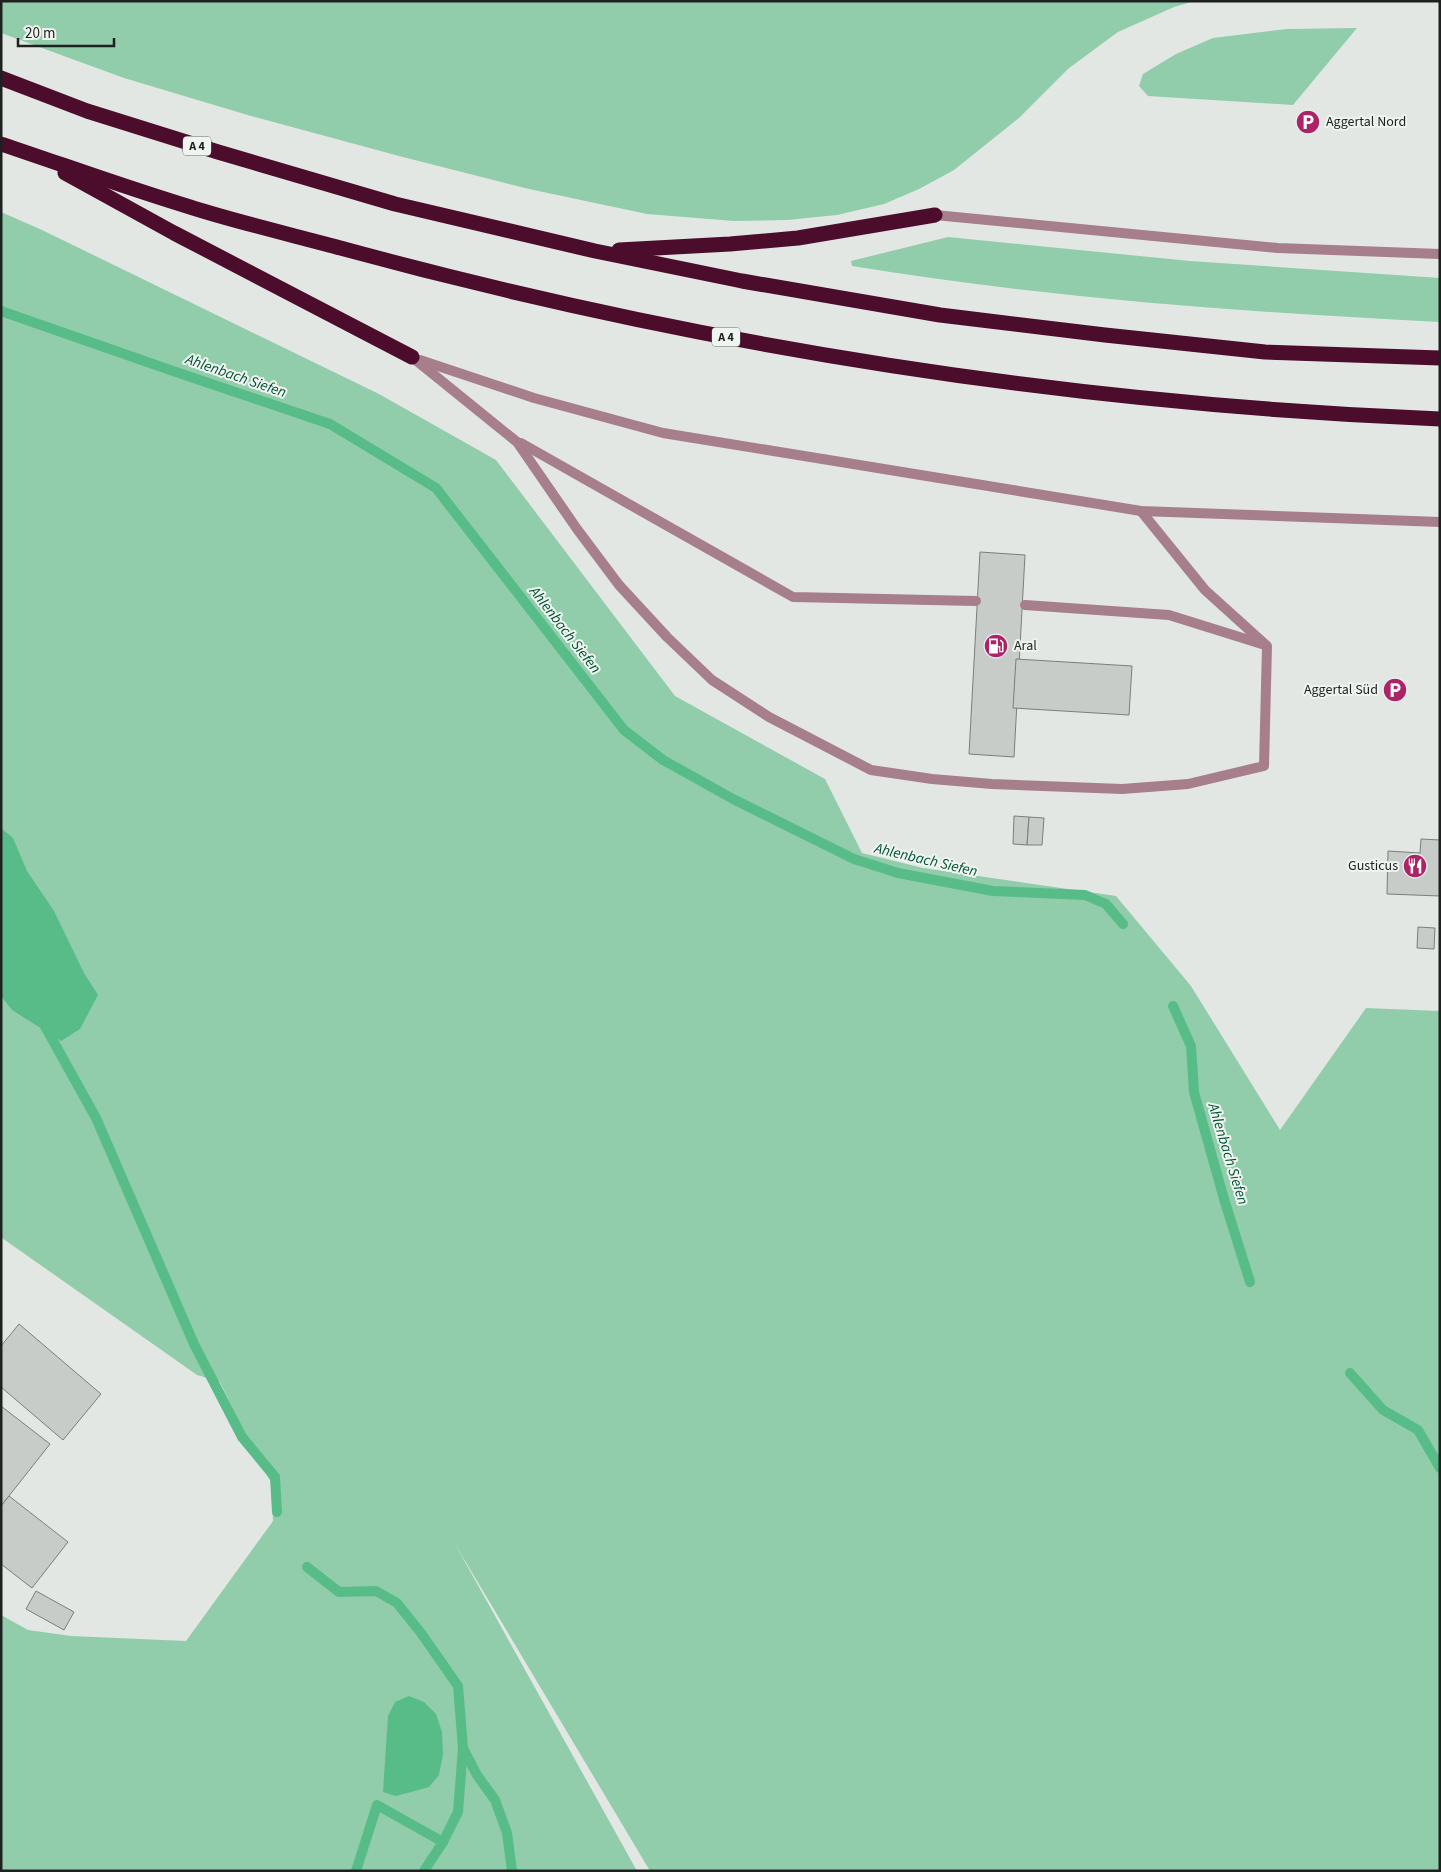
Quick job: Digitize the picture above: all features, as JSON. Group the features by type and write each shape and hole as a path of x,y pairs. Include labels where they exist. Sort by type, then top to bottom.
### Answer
{"highway":[{"name":"A 4","path":"1,78 87,111 236,158 395,204 595,251 742,281 949,316 1265,352 1440,358"},
{"name":"A 4","path":"1,144 201,210 436,275 647,323 894,367 1133,398 1377,416 1440,418"},
{"path":"30,154 174,233 412,357"},
{"path":"595,251 730,244 798,238 935,214"}],"lane":[{"path":"935,214 1278,248 1440,254"},
{"path":"412,357 518,442 793,596 976,601"},
{"path":"412,357 534,398 664,433 1141,512 1440,522"},
{"path":"518,442 577,529 619,585 667,638 706,674 768,718 871,770 932,779 992,784 1122,789 1188,784 1264,766 1267,646 1205,590 1141,512"},
{"path":"1025,605 1169,615 1267,646"}],"shaded area":[{"path":"1,1 1195,1 1174,7 1118,32 1069,68 1019,118 954,170 919,189 884,204 837,215 787,220 734,221 647,214 529,189 251,116 124,78 1,33"},
{"path":"1357,28 1293,105 1148,96 1139,86 1143,74 1176,54 1213,38 1287,29"},
{"path":"1,212 42,230 379,394 496,460 675,696 825,779 862,853 923,868 1116,896 1191,986 1280,1130 1366,1008 1440,1011 1440,1871 650,1871 455,1544 637,1871 1,1871 1,1615 28,1630 71,1636 186,1641 273,1521 271,1482 258,1461 220,1382 197,1375 2,1238"},
{"path":"948,237 1190,261 1440,278 1440,322 1293,314 1145,302 998,287 852,266 851,261"},
{"path":"1,828 13,838 27,871 54,911 84,973 98,995 80,1029 61,1041 12,1010 1,996"},
{"path":"409,1696 424,1702 436,1714 442,1732 443,1754 439,1775 429,1787 396,1796 383,1792 388,1716 395,1702"}],"building":[{"path":"980,552 1025,555 1014,757 969,754"},
{"path":"1016,659 1132,666 1129,715 1013,708"},
{"path":"1014,816 1029,817 1027,845 1013,844"},
{"path":"1029,817 1044,818 1042,845 1027,845"},
{"path":"1421,839 1440,840 1440,896 1387,894 1388,851 1420,853"},
{"path":"1418,927 1435,928 1434,949 1417,948"},
{"path":"19,1324 101,1394 63,1440 1,1387 1,1346"},
{"path":"1,1406 50,1444 1,1506"},
{"path":"9,1496 68,1542 32,1588 1,1564 1,1506"},
{"path":"36,1591 74,1612 64,1630 26,1609"}],"waterway":[{"name":"Ahlenbach Siefen","path":"1,311 330,424 436,488 624,730 663,760 733,799 854,859 898,873 993,891 1085,895 1106,904 1123,924"},
{"name":"Ahlenbach Siefen","path":"1173,1006 1191,1046 1194,1092 1250,1282"},
{"path":"42,1021 96,1118 194,1344 242,1437 275,1477 277,1512"},
{"name":"Ahlenbach Siefen","path":"1350,1373 1383,1410 1418,1430 1440,1468"},
{"path":"307,1567 339,1592 376,1591 397,1603 421,1633 458,1686 463,1748 458,1812 443,1842 377,1805 356,1871"},
{"path":"463,1748 477,1775 495,1800 507,1833 512,1871"},
{"path":"424,1871 443,1842"}],"place":[{"name":"Aggertal Nord","path":"1308,122"},
{"name":"Aral","path":"996,646"},
{"name":"Aggertal Süd","path":"1395,690"},
{"name":"Gusticus","path":"1415,866"}]}
